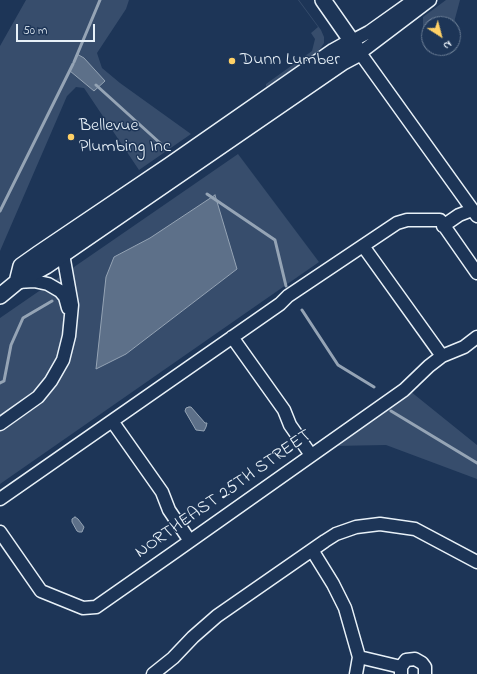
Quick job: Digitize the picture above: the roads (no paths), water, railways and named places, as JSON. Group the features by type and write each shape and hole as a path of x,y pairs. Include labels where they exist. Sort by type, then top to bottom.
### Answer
{"main road":[{"path":"323,0 356,47"},
{"path":"17,282 21,266 170,165 334,50 356,47"},
{"path":"0,296 17,282 64,254 343,62 356,47"},
{"path":"64,254 64,242 101,216 105,209"}],"street":[{"path":"356,47 369,32 414,0"},
{"path":"356,47 430,0"},
{"path":"356,47 475,213"},
{"path":"443,226 459,214 475,213"},
{"path":"0,499 280,304 296,290 397,223 407,220 440,220 477,273"},
{"path":"364,246 442,356"},
{"path":"0,424 38,397 52,381 62,360 69,336 72,305 64,254"},
{"path":"17,282 34,281 43,282 54,286 65,297 71,316"},
{"path":"232,337 284,410 290,425 311,455"},
{"name":"NORTHEAST 25TH STREET","path":"0,532 41,591 83,608 96,607 404,390 429,366 442,356 464,347 477,337"},
{"path":"112,420 162,492 169,510 190,541"},
{"path":"153,674 173,658 193,637 217,616 336,534 356,527 380,524 415,529 477,562"},
{"path":"312,550 333,584 345,608 359,657 356,674"},
{"path":"359,657 401,670 406,660 415,658 425,667 425,674"}],"waterway":[{"path":"74,62 100,0"},
{"path":"0,211 73,64"},
{"path":"96,85 160,143"},
{"path":"207,194 275,240 286,286"},
{"path":"0,383 4,381 11,345 23,318 52,301"},
{"path":"302,310 338,365 374,387"},
{"path":"391,411 477,463"}],"place":[{"name":"Dunn Lumber","path":"232,61"},
{"name":"Bellevue Plumbing Inc","path":"71,137"}]}
